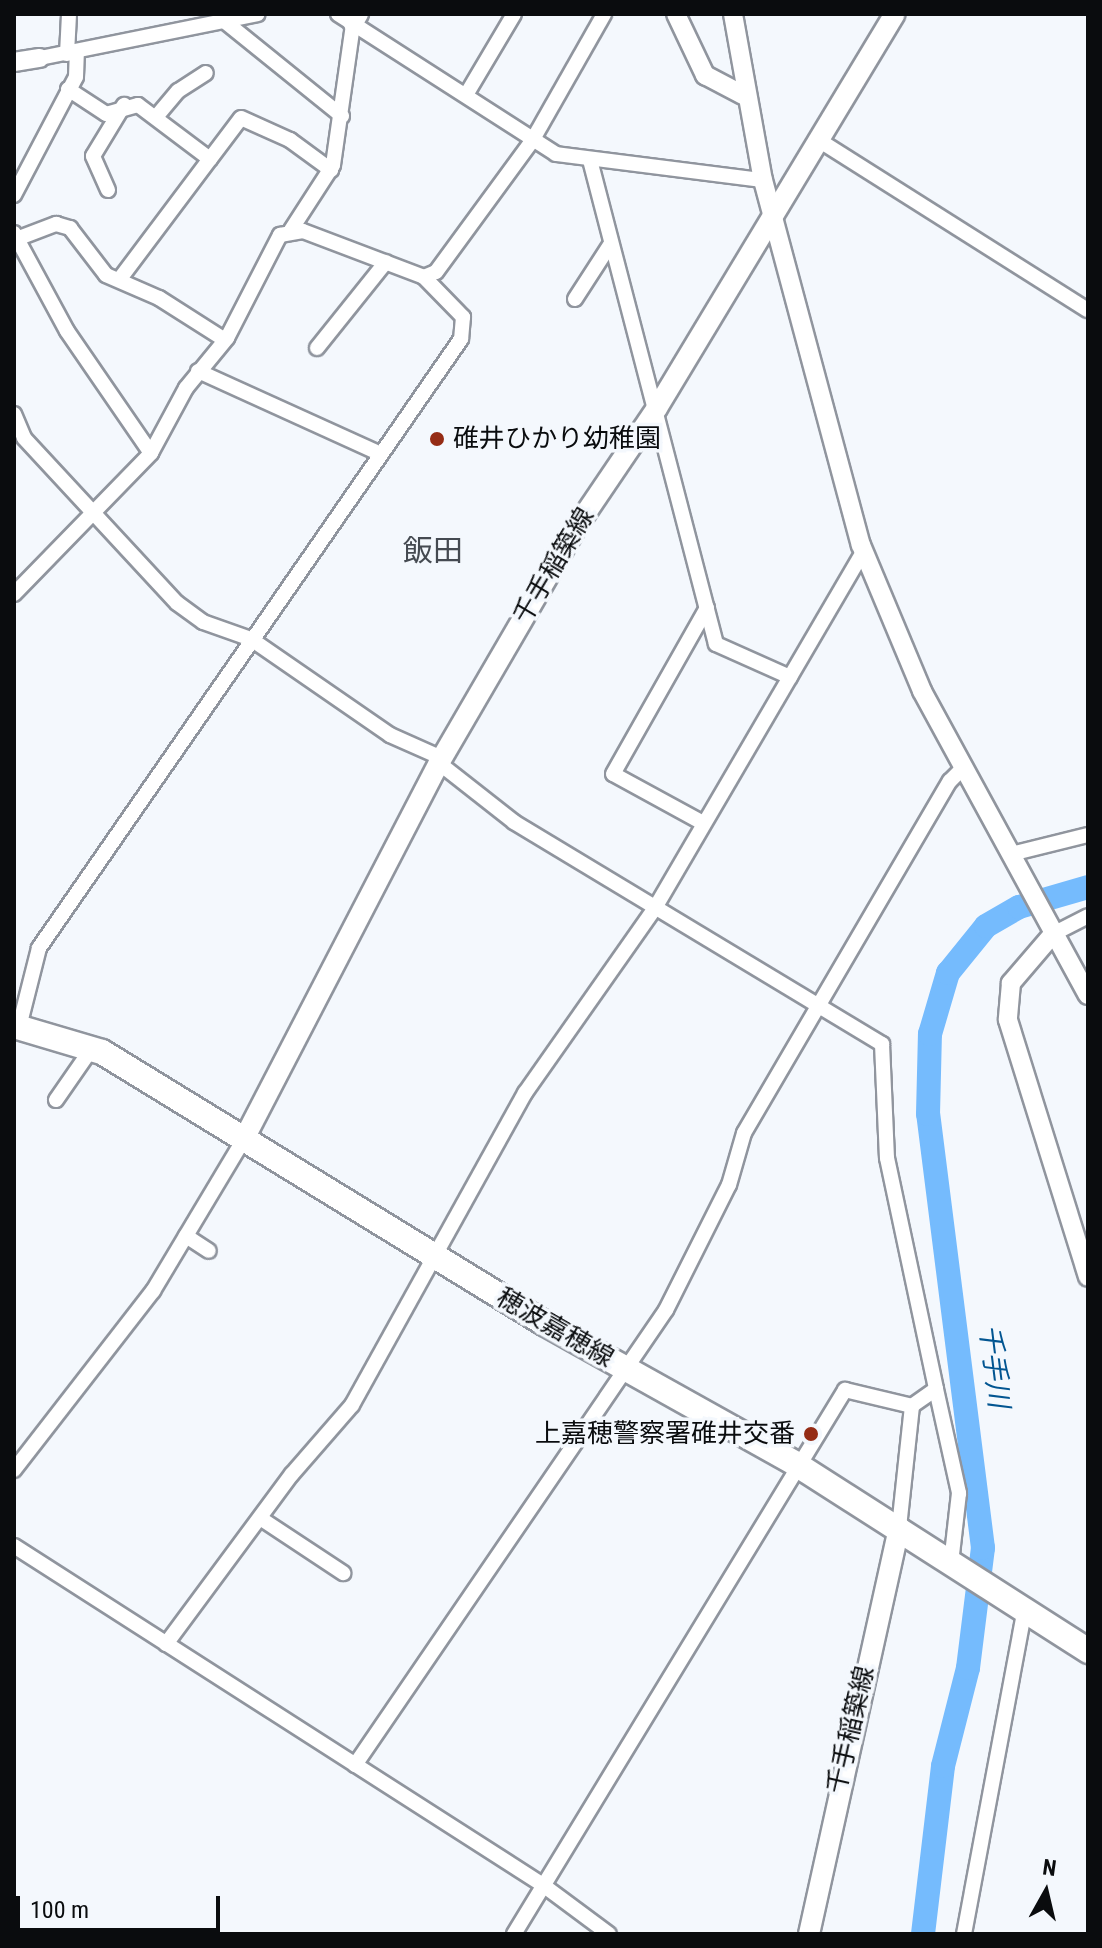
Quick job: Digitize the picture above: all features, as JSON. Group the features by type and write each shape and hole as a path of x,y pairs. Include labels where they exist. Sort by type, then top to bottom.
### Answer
{"main road":[{"name":"千手稲築線","path":"245,1137 440,760 575,529 657,408 771,212 895,14"},
{"name":"穂波嘉穂線","path":"16,1026 92,1048 245,1137 434,1256 624,1368 796,1464 899,1527 1021,1610 1088,1651"},
{"name":"千手稲築線","path":"809,1934 899,1527"}],"street":[{"path":"14,195 76,77 69,14"},
{"path":"14,62 72,54 258,14"},
{"path":"466,95 514,14"},
{"path":"424,277 436,272 532,141 604,14"},
{"path":"676,14 705,75 743,95"},
{"path":"733,14 743,95 763,180 864,551 908,661 1088,995"},
{"path":"14,594 89,513 151,453 198,371 225,340 272,243 291,230 331,170 342,116 350,17 532,141 590,160 763,180"},
{"path":"223,20 342,116"},
{"path":"156,117 178,91 206,73"},
{"path":"68,89 106,114 124,105 138,105 210,159"},
{"path":"108,190 93,156 124,105"},
{"path":"119,280 241,118 290,140 331,170"},
{"path":"817,139 1088,310"},
{"path":"590,160 646,391 657,408 716,644 790,677"},
{"path":"151,453 67,331 16,236 56,224 70,228 98,267 225,340"},
{"path":"16,1026 39,948 466,331 463,317 424,277 291,230"},
{"path":"575,299 610,245"},
{"path":"317,348 386,262"},
{"path":"198,371 381,454"},
{"path":"14,414 24,438 89,513 177,603 203,622 251,639 390,735 440,760 514,822 882,1044 887,1158 959,1493 954,1565"},
{"path":"166,1644 260,1518 352,1405 525,1093 655,908 864,551"},
{"path":"703,823 613,774 707,608"},
{"path":"355,1765 666,1310 729,1185 744,1133 817,1006 963,768"},
{"path":"1013,858 1088,835"},
{"path":"1088,916 1053,934 1011,983 1008,1020 1088,1277"},
{"path":"56,1100 92,1048"},
{"path":"14,1470 153,1291 245,1137"},
{"path":"186,1236 209,1251"},
{"path":"899,1527 912,1406 936,1389"},
{"path":"514,1934 796,1464 845,1390 912,1406"},
{"path":"260,1518 343,1573"},
{"path":"14,1546 543,1885 609,1934"},
{"path":"964,1934 1021,1610"}],"waterway":[{"name":"千手川","path":"923,1934 943,1766 968,1668 983,1548 928,1114 930,1034 948,973 986,926 1019,907 1088,887"}],"place":[{"name":"碓井ひかり幼稚園","path":"437,439"},
{"name":"上嘉穂警察署碓井交番","path":"811,1434"}],"district":[{"name":"飯田","path":"433,551"}]}
